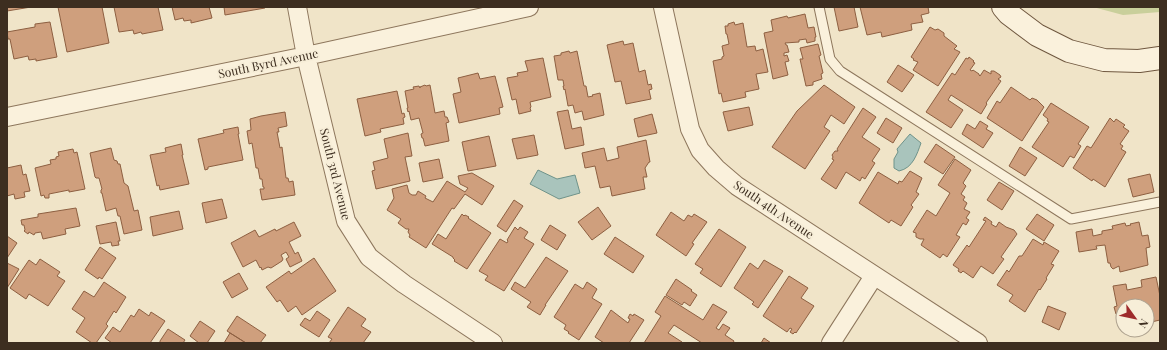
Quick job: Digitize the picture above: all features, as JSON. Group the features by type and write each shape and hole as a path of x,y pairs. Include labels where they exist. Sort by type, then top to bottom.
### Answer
{"street":[{"name":"South 3rd Avenue","path":"297,7 306,56 346,221 369,257 404,284 493,343"},
{"name":"South Byrd Avenue","path":"7,117 306,56 529,7"},
{"name":"South 4th Avenue","path":"663,7 690,129 700,150 716,168 737,186 978,343"},
{"path":"1003,7 1009,14 1037,35 1069,51 1104,60 1139,61 1160,58"},
{"path":"831,343 874,276"}],"lane":[{"path":"819,7 830,59 840,71 1071,219 1160,202"}],"green space":[{"path":"1093,7 1160,7 1160,12 1123,15"}],"water":[{"path":"910,134 921,143 911,164 899,171 894,168 894,159 898,152 897,149"},
{"path":"538,170 557,179 575,175 580,193 559,199 530,184"}],"building":[{"path":"7,7 31,7 7,11"},
{"path":"58,7 102,7 109,43 67,52"},
{"path":"114,7 158,7 163,30 142,34 141,32 134,34 133,30 119,32"},
{"path":"172,7 209,7 212,18 191,23 191,20 184,21 183,18 175,20"},
{"path":"224,7 265,7 265,8 225,15"},
{"path":"834,7 854,7 858,27 839,31"},
{"path":"860,7 928,7 929,13 921,15 923,22 911,24 912,30 882,37 881,32 867,35"},
{"path":"805,14 808,28 814,27 816,37 815,41 807,43 806,39 799,40 799,42 785,43 789,52 784,53 784,56 787,55 789,61 785,62 788,75 773,79 764,33 773,31 771,20"},
{"path":"50,22 57,57 36,61 36,59 29,60 28,56 14,59 7,32 35,27 35,24"},
{"path":"734,22 735,25 743,23 747,47 755,46 756,51 763,49 768,72 756,74 759,89 745,92 746,97 723,102 721,93 719,94 713,61 722,59 724,56 722,46 729,44 725,26 728,26 728,24"},
{"path":"930,27 935,30 938,29 944,33 944,36 957,46 954,49 960,52 938,86 913,70 918,62 913,60 914,59 911,57"},
{"path":"623,41 624,45 633,43 639,72 645,70 648,85 651,84 652,89 649,90 651,99 626,104 621,81 615,82 607,45"},
{"path":"818,44 821,55 819,56 823,73 821,74 822,79 813,82 813,85 806,86 800,59 803,59 800,48"},
{"path":"569,51 570,53 577,51 584,86 586,86 588,97 600,93 604,115 584,120 582,111 575,113 573,105 568,106 563,80 558,80 554,56 561,55 561,53"},
{"path":"969,57 975,63 970,70 973,70 980,76 984,70 991,74 991,71 994,71 1000,75 1001,77 998,79 1001,81 986,103 987,104 981,114 951,95 948,100 963,110 951,128 926,112 952,73 955,75 966,58 968,59"},
{"path":"543,58 551,97 530,102 531,111 519,114 516,99 512,100 507,78 518,76 517,73 528,71 525,61"},
{"path":"898,65 914,75 902,92 887,82"},
{"path":"478,73 480,79 495,76 503,107 499,108 500,114 459,123 453,94 461,92 458,78"},
{"path":"425,85 430,85 435,113 444,111 445,117 447,117 449,122 446,123 449,141 425,146 421,134 423,133 419,118 411,120 409,111 408,112 405,91 414,89 413,87 419,86 420,88"},
{"path":"824,85 855,107 844,124 831,115 824,127 830,131 805,169 772,147 797,111"},
{"path":"1011,87 1030,100 1032,98 1037,100 1044,107 1022,141 987,118 997,101 1000,103"},
{"path":"397,91 402,114 404,113 405,117 403,118 404,124 380,129 381,132 365,136 357,99"},
{"path":"1051,103 1089,127 1078,144 1081,146 1074,158 1070,156 1063,167 1032,147 1049,122 1043,115"},
{"path":"749,107 753,125 728,131 723,112"},
{"path":"863,108 876,117 862,137 880,149 872,161 875,163 865,179 862,177 860,181 846,172 836,189 821,179 834,160 832,159 832,155 835,151 838,151 837,149"},
{"path":"568,110 572,129 581,127 584,145 565,149 557,112"},
{"path":"285,112 287,126 278,128 279,132 277,132 280,148 282,147 286,178 288,178 289,182 293,181 295,195 262,200 260,189 264,189 264,187 262,179 260,179 258,168 256,168 252,143 249,144 247,131 251,130 250,119"},
{"path":"652,114 657,133 638,137 634,119"},
{"path":"886,118 902,128 893,143 877,133"},
{"path":"1110,118 1114,122 1116,119 1125,125 1123,127 1129,131 1120,144 1123,146 1121,149 1126,152 1105,187 1093,179 1092,181 1073,168 1087,146 1091,148"},
{"path":"980,121 988,126 986,129 993,133 983,148 962,134 967,124 975,129"},
{"path":"238,127 243,160 208,167 208,169 205,170 198,139 224,133 223,130"},
{"path":"408,133 412,156 405,157 410,181 376,189 372,171 375,170 373,162 388,158 384,139"},
{"path":"534,135 538,155 517,159 512,139"},
{"path":"489,136 496,166 468,171 462,142"},
{"path":"646,140 650,162 645,168 647,177 643,177 645,189 612,196 610,186 600,188 595,166 585,168 582,153 604,148 607,161 619,158 617,147"},
{"path":"181,144 189,184 160,190 159,185 157,186 150,155 166,152 165,148"},
{"path":"936,144 955,157 943,174 924,162"},
{"path":"1020,147 1037,158 1025,176 1009,166"},
{"path":"111,148 114,160 120,164 124,183 128,186 134,211 138,210 142,230 124,234 120,216 118,216 116,208 106,211 99,178 95,177 90,153"},
{"path":"73,149 74,153 77,152 85,189 69,192 69,190 49,194 49,198 45,198 44,195 41,196 35,168 51,164 50,160 56,159 56,157 59,156 58,152"},
{"path":"439,159 443,178 423,182 419,163"},
{"path":"955,159 971,170 963,183 966,186 961,194 965,197 963,200 967,203 964,209 970,212 966,218 969,220 966,225 963,223 956,235 960,237 947,257 943,254 940,258 921,245 924,239 916,237 916,233 913,232 927,210 936,216 950,193 938,185"},
{"path":"21,165 23,175 26,174 30,191 24,192 25,197 15,199 14,194 7,196 7,168"},
{"path":"910,171 922,178 916,192 919,194 911,205 913,207 901,226 891,220 889,223 859,203 878,172 898,184 899,181 902,182"},
{"path":"472,173 494,186 482,205 465,194 454,209 452,208 426,248 409,237 409,229 406,229 398,223 401,219 387,210 394,198 392,189 407,185 409,193 412,195 416,195 418,191 426,196 425,198 433,202 447,181 465,192 468,188 460,184 458,176"},
{"path":"1150,174 1154,192 1133,197 1128,179"},
{"path":"999,182 1014,191 1002,210 987,200"},
{"path":"222,199 227,218 206,223 202,203"},
{"path":"514,200 523,206 506,232 497,226"},
{"path":"598,207 611,226 592,240 578,222"},
{"path":"76,208 80,226 65,229 66,234 43,239 41,232 35,233 34,235 29,232 28,234 24,231 24,225 22,225 21,220 38,217 38,214"},
{"path":"179,211 183,229 153,236 150,217"},
{"path":"671,212 684,221 688,215 692,217 694,214 707,222 692,243 694,244 686,256 656,235"},
{"path":"462,214 469,217 468,218 491,233 467,269 454,261 455,260 453,257 432,244 438,234 446,239"},
{"path":"1037,214 1054,225 1044,241 1026,229"},
{"path":"985,217 996,227 999,222 1014,230 1017,234 1001,257 1004,259 993,274 981,266 973,278 963,271 961,273 958,271 959,269 953,265 967,245 969,247 986,221 983,220"},
{"path":"116,222 120,241 118,241 119,245 112,246 111,242 100,244 96,226"},
{"path":"294,222 301,236 289,242 295,254 298,252 302,261 290,267 286,259 289,257 286,252 281,255 283,259 282,261 271,268 268,267 262,270 256,260 243,267 231,243 255,230 259,237"},
{"path":"1139,222 1142,236 1148,235 1150,247 1146,248 1148,265 1120,272 1119,266 1113,269 1110,263 1108,263 1105,245 1096,246 1097,249 1079,252 1076,232 1092,229 1093,236 1102,234 1102,231 1113,229 1112,226 1125,223 1126,226"},
{"path":"550,225 566,235 557,250 541,240"},
{"path":"515,227 518,230 520,227 528,232 524,238 534,244 504,291 485,280 488,276 479,271 500,239 507,243 507,240"},
{"path":"719,229 746,247 721,287 700,273 703,269 695,264"},
{"path":"7,236 17,243 7,258"},
{"path":"615,237 644,256 633,273 604,254"},
{"path":"1033,239 1043,245 1044,242 1059,251 1051,264 1054,265 1046,278 1047,279 1025,312 1009,301 1013,295 997,285 1007,270 1009,272 1019,256 1022,256"},
{"path":"100,247 116,258 102,279 99,277 98,279 85,270"},
{"path":"546,257 568,271 540,315 527,307 531,302 511,289 515,282 525,288"},
{"path":"314,258 336,291 302,315 296,306 288,312 280,300 277,302 266,287 289,271 291,274"},
{"path":"40,259 60,272 57,276 65,281 48,306 29,294 26,299 10,288 29,260 36,265"},
{"path":"764,260 783,271 758,308 752,304 754,302 734,288 750,263 758,269"},
{"path":"7,263 19,269 7,288"},
{"path":"239,273 248,289 232,298 223,282"},
{"path":"789,276 808,288 801,298 814,306 796,333 795,332 793,334 790,332 792,329 790,328 787,332 763,316"},
{"path":"1156,277 1160,296 1160,320 1155,321 1155,298 1115,298 1113,286 1126,284 1127,290 1142,287 1141,280"},
{"path":"676,279 697,295 690,306 684,302 682,305 666,295"},
{"path":"104,282 126,297 116,313 114,311 106,324 108,326 96,343 92,343 76,332 85,318 72,309 84,291 94,297"},
{"path":"587,282 597,289 592,298 602,304 579,340 568,333 569,332 564,329 566,325 554,317 575,284 583,289"},
{"path":"665,296 703,320 713,304 727,312 716,328 719,330 723,324 730,328 725,335 734,341 733,343 702,343 674,325 668,333 682,343 644,343 661,316 655,312"},
{"path":"1048,306 1066,313 1059,330 1042,322"},
{"path":"348,307 366,319 361,326 371,332 363,343 329,343 332,339 328,337"},
{"path":"139,309 149,316 151,312 165,321 150,343 112,343 105,338 113,327 120,332 131,315 134,317"},
{"path":"611,310 628,323 630,314 633,316 634,314 644,320 629,343 604,343 595,337"},
{"path":"317,311 330,320 319,337 300,325 305,318 310,321"},
{"path":"237,316 266,335 260,343 246,343 227,331"},
{"path":"200,321 215,331 207,343 199,343 190,336"},
{"path":"168,329 185,340 183,343 160,343"},
{"path":"230,333 246,343 224,343"},
{"path":"764,338 771,343 761,343"}]}
